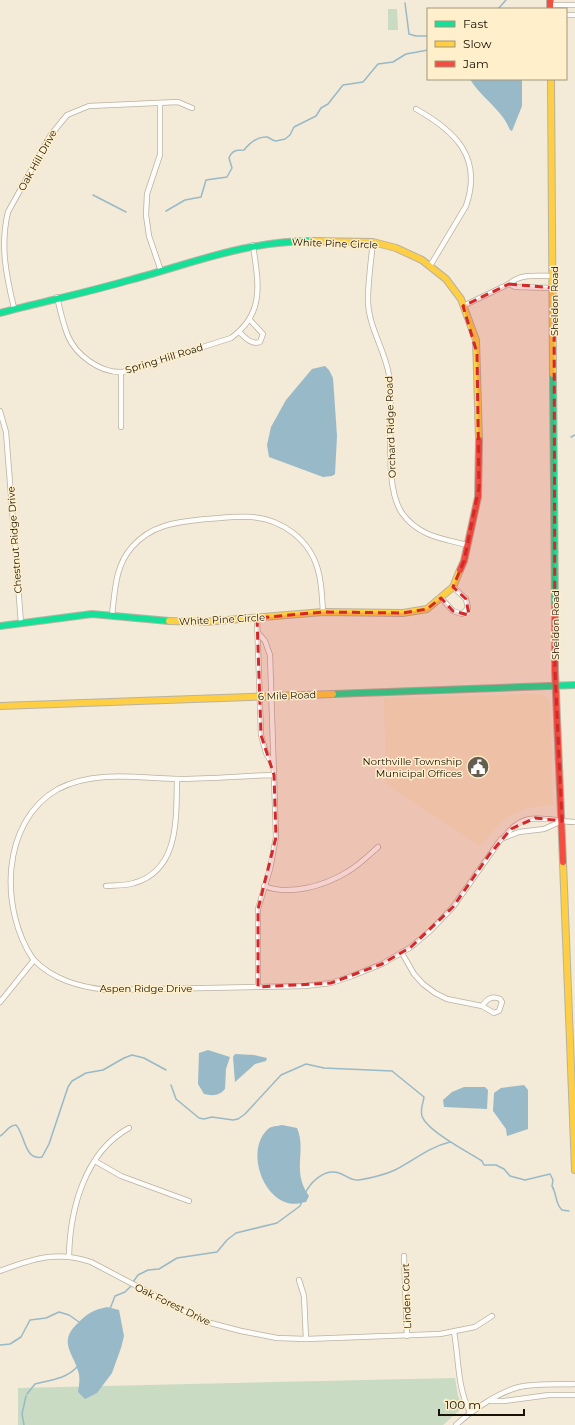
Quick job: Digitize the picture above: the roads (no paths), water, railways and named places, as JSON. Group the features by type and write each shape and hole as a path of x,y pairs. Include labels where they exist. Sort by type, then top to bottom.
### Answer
{"street":[{"path":"550,5 575,5"},
{"name":"Sheldon Road","path":"551,80 554,276 555,637 575,1170"},
{"name":"Oak Hill Drive","path":"14,308 3,262 1,238 8,212 50,136 67,116 89,106 178,102 192,108"},
{"path":"160,103 160,155 147,194 146,215 149,236 162,272"},
{"path":"416,109 440,124 458,140 469,163 471,180 470,197 462,215 430,266"},
{"name":"White Pine Circle","path":"0,312 162,272 215,254 252,245 286,241 373,242 396,248 412,254 446,279 461,299 476,340 478,376 479,487 477,508 462,567 453,587 427,609 403,613 323,612 188,622 92,614 0,626"},
{"name":"Orchard Ridge Road","path":"373,242 368,301 372,324 389,374 391,390 392,481 395,498 401,512 410,524 421,532 434,538 468,545"},
{"name":"Spring Hill Road","path":"57,297 65,328 74,346 95,365 105,369 121,372 137,368 231,338 240,332 253,314 259,288 252,245"},
{"path":"464,306 509,284 515,278 529,276 554,276"},
{"path":"509,284 516,287 554,288"},
{"path":"240,332 251,342 256,344 260,342 262,334 250,320"},
{"path":"121,372 121,428"},
{"name":"Chestnut Ridge Drive","path":"0,411 6,432 21,623"},
{"path":"112,615 119,569 132,547 146,534 169,524 249,516 265,519 286,527 306,545 318,568 323,612"},
{"path":"441,598 453,611 462,614 468,608 466,600 453,587"},
{"path":"257,618 259,634 257,642 261,735 266,753 272,763 274,775 276,837 270,869 264,886 257,921 258,987"},
{"name":"White Pine Circle","path":"259,634 265,640 270,655 274,751 272,763"},
{"name":"6 Mile Road","path":"0,706 575,685"},
{"path":"15,831 26,815 39,802 57,790 73,783 103,777 130,776 177,779 274,775"},
{"path":"106,886 132,884 141,881 152,875 165,860 174,840 177,779"},
{"name":"Aspen Ridge Drive","path":"14,932 34,960 66,981 83,987 107,990 258,987 331,983 382,964 402,953 431,930 453,907 492,849 511,829 524,821 544,817 575,822"},
{"path":"504,837 519,832 544,829 562,821"},
{"path":"264,886 272,889 286,890 320,884 347,872 378,847"},
{"path":"402,953 414,974 423,984 435,993 447,1000 482,1006"},
{"path":"0,1002 34,960"},
{"path":"69,1256 70,1234 76,1200 83,1181 95,1161 116,1135 129,1128"},
{"path":"95,1161 121,1176 141,1185 189,1201"},
{"name":"Oak Forest Drive","path":"0,1271 45,1257 69,1256 91,1262 203,1321 241,1332 270,1337 306,1339 407,1336 454,1332 475,1327 492,1316"},
{"name":"Linden Court","path":"404,1256 407,1336"},
{"path":"299,1280 304,1296 306,1339"},
{"path":"454,1332 460,1386 464,1400 470,1412"},
{"path":"456,1425 470,1412 503,1393 519,1387 575,1384"},
{"path":"491,1401 504,1401 549,1395 575,1395"}],"water":[{"path":"471,80 522,80 522,106 512,131 502,116"},
{"path":"325,366 333,378 337,436 335,474 332,476 323,477 269,457 267,445 271,427 286,400 312,369"},
{"path":"208,1050 230,1057 226,1069 225,1089 215,1095 204,1094 198,1084 199,1053"},
{"path":"235,1054 254,1055 267,1058 266,1061 255,1064 235,1082 233,1057"},
{"path":"524,1085 528,1090 528,1129 507,1136 506,1129 493,1111 494,1093 501,1088"},
{"path":"464,1087 485,1087 488,1090 487,1109 444,1107 443,1100 452,1092"},
{"path":"282,1125 297,1128 300,1136 301,1178 309,1196 306,1202 290,1204 278,1199 264,1182 260,1171 258,1148 261,1138 269,1128"},
{"path":"107,1307 119,1310 124,1336 112,1373 97,1393 85,1399 78,1392 79,1374 69,1348 69,1336 72,1330 88,1314"}],"waterway":[{"path":"499,8 506,0"},
{"path":"405,3 409,34 416,36 427,36"},
{"path":"166,211 185,200 201,197 206,180 227,177 232,168 229,158 233,152 237,150 244,150 251,143 260,138 267,137 273,141 285,139 290,135 294,127 316,116 321,108 328,104 343,85 363,82 378,64 393,62 406,54 427,50"},
{"path":"93,195 126,212"},
{"path":"571,437 575,435"},
{"path":"0,1136 11,1126 16,1125 28,1151 36,1157 42,1157 49,1144 68,1087 72,1081 86,1073 103,1070 132,1055 144,1058 166,1070"},
{"path":"171,1085 176,1099 199,1118 204,1119 212,1117 233,1120 238,1119 245,1114 281,1075 306,1064 324,1068 392,1071 424,1097 421,1109 422,1116 425,1122 439,1134 482,1161 484,1165 496,1165 504,1169 510,1176 525,1180 550,1174 553,1180 552,1186 558,1205 562,1210 569,1211"},
{"path":"305,1194 307,1189 314,1181 328,1172 342,1174 356,1180 377,1176 395,1170 428,1151 450,1142"},
{"path":"133,1282 138,1275 148,1270 159,1269 177,1258 217,1252 227,1240 236,1233 277,1223 300,1206 302,1201"},
{"path":"110,1309 115,1296 125,1292 132,1285"},
{"path":"0,1345 10,1344 21,1337 30,1320 46,1318 59,1312 69,1315 79,1322"},
{"path":"27,1394 35,1384 63,1377 77,1367"},
{"path":"24,1425 22,1414 26,1396"}],"place":[{"name":"Northville Township Municipal Offices","path":"478,767"}]}
